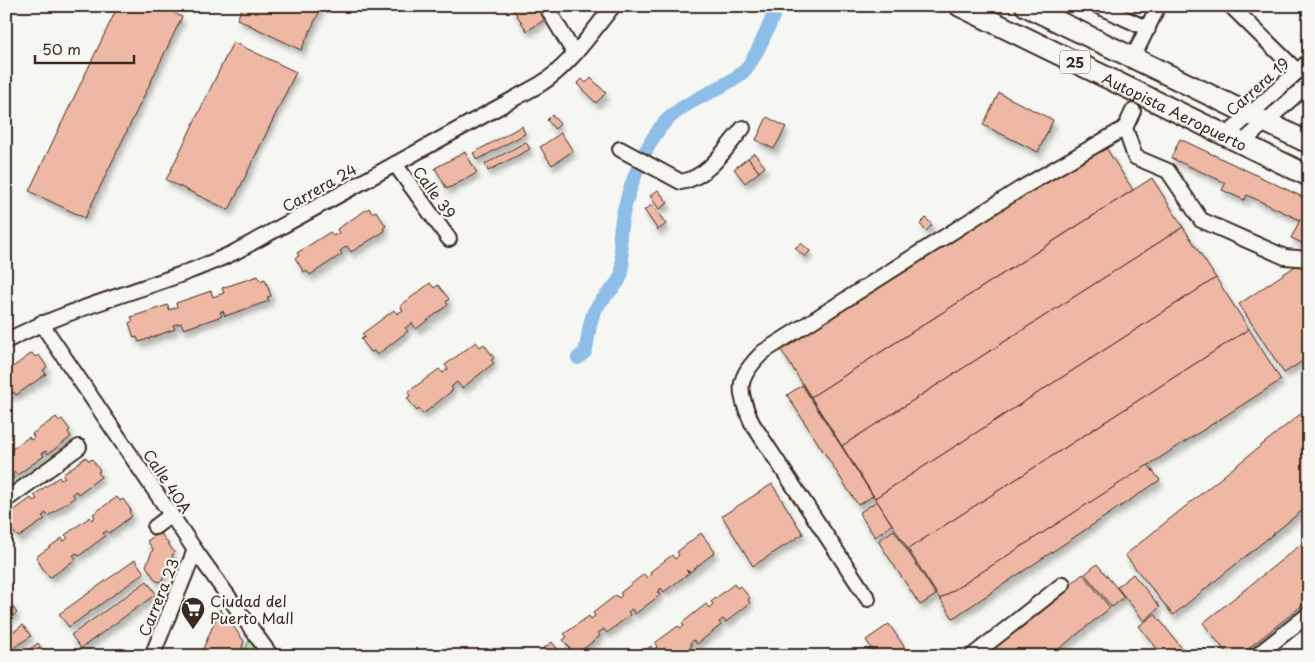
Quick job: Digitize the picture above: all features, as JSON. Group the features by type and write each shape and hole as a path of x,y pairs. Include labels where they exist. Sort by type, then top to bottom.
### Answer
{"highway":[{"name":"Autopista Aeropuerto","path":"960,6 1309,176"},
{"name":"Autopista Aeropuerto","path":"1026,6 1309,143"}],"street":[{"path":"546,6 574,53"},
{"name":"Carrera 24","path":"6,341 41,323 200,269 235,252 539,86 550,78 574,53 613,6"},
{"path":"1098,6 1148,29"},
{"path":"1231,6 1297,72"},
{"path":"1133,58 1159,9"},
{"name":"Carrera 19","path":"1234,140 1258,118 1297,72 1309,61"},
{"name":"Carrera 19","path":"1258,118 1309,83"},
{"path":"868,599 752,423 743,402 740,384 745,372 763,352 1020,189 1125,128 1133,110"},
{"path":"620,149 647,166 681,182 695,179 711,166 743,128"},
{"path":"1125,128 1135,157 1168,171 1201,220 1285,257 1309,259"},
{"name":"Calle 39","path":"395,164 449,239"},
{"name":"Calle 40A","path":"41,323 195,550 271,656"},
{"path":"6,500 79,447"},
{"path":"155,528 171,515"},
{"name":"Carrera 23","path":"152,656 195,550"},
{"path":"972,656 1063,584"},
{"path":"1256,656 1309,614"}],"green space":[{"path":"249,640 261,656 243,656"}],"building":[{"path":"118,6 160,6 182,17 85,218 29,191"},
{"path":"243,6 322,6 301,50 237,19"},
{"path":"511,6 538,6 546,19 527,31"},
{"path":"233,42 296,72 229,210 166,180"},
{"path":"591,78 606,93 596,103 577,84 582,79 586,83"},
{"path":"999,93 1053,120 1038,152 983,125"},
{"path":"552,115 560,124 555,129 547,120"},
{"path":"767,117 786,127 774,149 756,140"},
{"path":"522,126 525,134 477,160 473,153"},
{"path":"561,133 573,151 552,165 540,147"},
{"path":"1180,139 1309,200 1309,246 1291,238 1300,220 1247,195 1244,200 1222,190 1226,183 1171,158"},
{"path":"526,142 530,149 488,171 485,164"},
{"path":"1103,143 1133,190 811,397 781,350"},
{"path":"465,152 477,173 447,189 435,168"},
{"path":"754,153 765,167 759,172 748,158"},
{"path":"748,158 759,172 745,183 734,169"},
{"path":"1152,178 1183,227 842,446 811,397"},
{"path":"658,190 668,203 659,209 650,196"},
{"path":"652,205 666,224 658,230 644,210"},
{"path":"369,208 372,213 376,211 386,226 383,228 385,231 351,252 347,246 340,251 342,254 310,275 307,271 304,272 295,258 299,256 297,253 330,232 333,236 339,233 337,229"},
{"path":"926,218 932,225 926,231 920,224"},
{"path":"1183,227 1216,278 875,498 842,446"},
{"path":"801,243 810,251 805,257 795,248"},
{"path":"1306,259 1309,264 1309,357 1284,373 1239,304"},
{"path":"258,276 260,281 265,279 271,296 267,297 269,301 225,316 223,311 220,312 222,316 184,329 181,323 173,325 175,329 139,342 137,337 134,338 129,323 133,321 131,317 168,305 169,310 177,307 176,303 211,291 213,297 224,293 222,288"},
{"path":"1216,278 1249,329 908,549 875,498"},
{"path":"430,283 434,288 438,285 449,299 446,302 448,305 416,329 412,323 405,328 408,331 377,355 374,351 371,352 361,339 365,337 362,334 394,310 397,314 403,310 400,306"},
{"path":"1249,329 1281,380 940,599 908,549"},
{"path":"476,342 480,347 484,344 494,358 491,360 494,363 462,388 457,382 451,387 453,390 423,414 419,409 417,411 407,398 410,396 408,392 439,369 443,373 448,369 445,365"},
{"path":"32,353 35,357 39,355 47,367 43,370 46,374 16,395 14,392 6,397 6,372"},
{"path":"802,385 873,496 858,505 787,395"},
{"path":"1309,407 1309,505 1173,615 1125,555"},
{"path":"56,417 59,421 62,419 70,430 68,432 71,437 48,454 46,451 42,453 44,456 17,475 15,472 12,475 14,478 6,483 6,453 29,437 31,440 34,437 32,434"},
{"path":"86,457 89,461 92,459 100,471 98,472 101,477 78,494 76,491 72,494 75,497 48,516 46,513 42,516 45,519 19,537 15,534 6,522 6,516 31,498 33,501 37,499 34,495 59,477 61,480 65,477 62,475"},
{"path":"1148,465 1160,480 953,618 940,599"},
{"path":"772,484 803,534 753,566 722,516"},
{"path":"117,497 120,501 123,499 131,510 129,512 132,516 109,533 107,531 103,533 105,536 79,556 77,553 73,555 76,559 51,577 46,574 36,557 62,538 64,541 68,538 65,535 90,517 92,520 95,517 93,514"},
{"path":"877,501 892,525 875,537 859,513"},
{"path":"894,530 936,595 920,605 878,541"},
{"path":"160,532 174,552 161,582 156,581 146,566 153,549 147,541"},
{"path":"701,533 715,552 690,572 686,570 689,573 664,592 661,588 657,592 660,595 635,614 632,609 628,612 630,615 607,633 604,629 598,633 600,636 578,653 576,651 574,653 563,640 567,637 564,634 589,616 591,619 595,616 593,613 616,595 619,598 622,595 620,593 644,574 647,578 651,574 650,572 672,555 675,559 679,555 677,552"},
{"path":"1309,538 1309,600 1239,656 1229,656 1203,623"},
{"path":"135,560 144,573 69,627 59,614"},
{"path":"1097,564 1124,597 1112,607 1085,574"},
{"path":"1083,574 1110,608 1050,656 985,656 983,654"},
{"path":"1133,574 1160,607 1144,621 1117,587"},
{"path":"147,581 156,594 81,648 71,635"},
{"path":"734,584 737,588 740,586 750,598 748,600 750,603 726,622 723,619 719,622 721,625 697,644 694,640 690,643 692,646 679,656 638,656 651,646 653,650 657,647 655,643 678,626 681,628 684,626 682,623 706,604 709,608 713,604 711,602"},
{"path":"9,602 17,613 6,620 6,604"},
{"path":"220,609 244,641 239,656 200,656"},
{"path":"1155,614 1188,656 1163,656 1139,626"},
{"path":"889,624 907,651 900,656 876,656 866,640"},
{"path":"23,625 31,636 6,653 6,637"},
{"path":"552,642 563,656 533,656"},
{"path":"38,643 46,654 43,656 20,656"},
{"path":"780,652 783,655 786,653 788,656 775,656"}],"waterway":[{"path":"578,358 585,352 594,312 621,277 620,234 622,221 629,193 646,151 668,118 688,104 721,87 747,68 757,52 777,6"}],"place":[{"name":"Ciudad del Puerto Mall","path":"193,630"}]}
